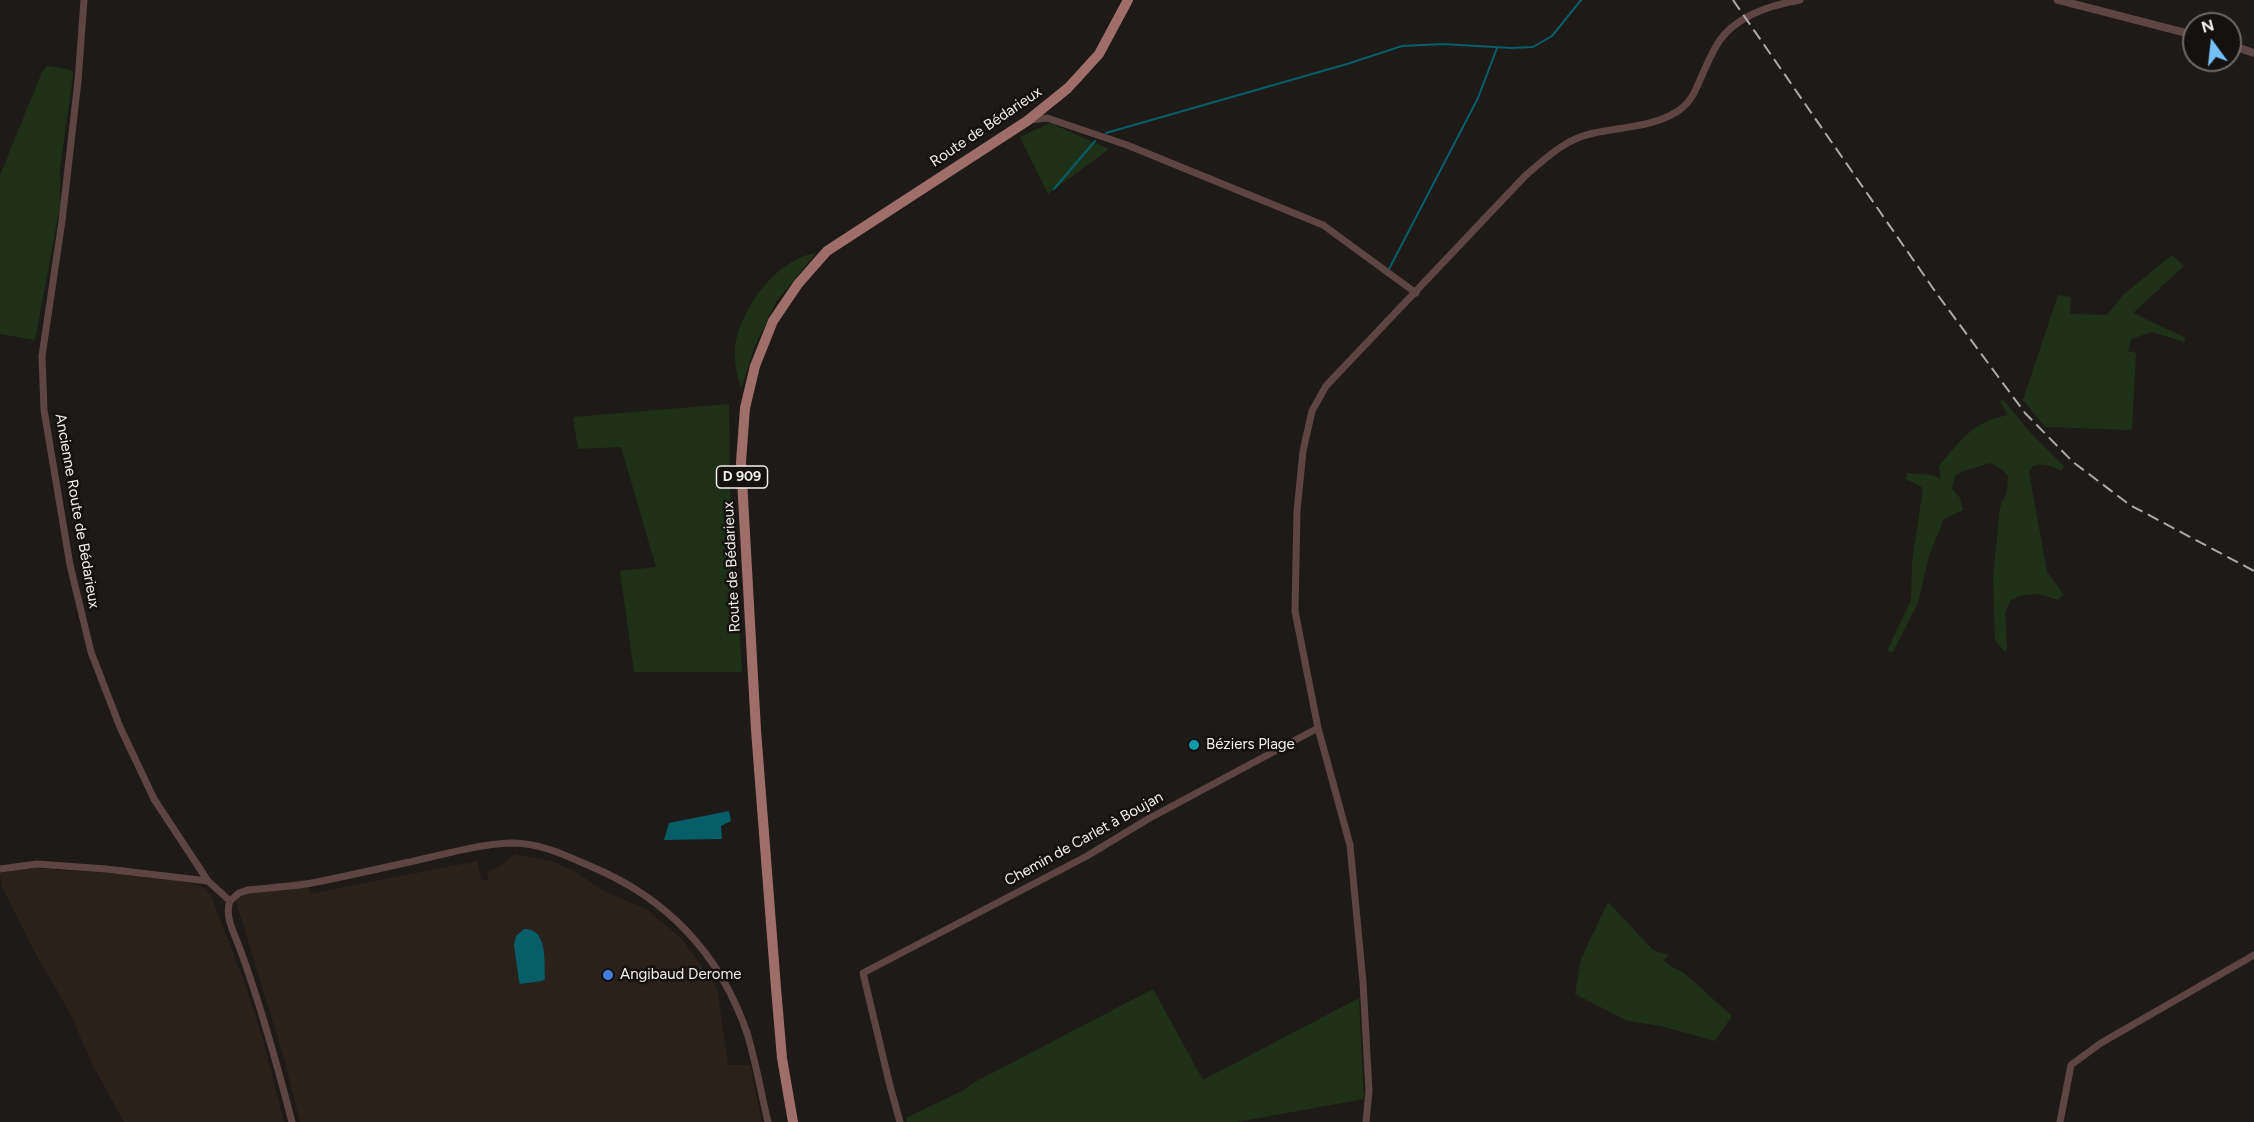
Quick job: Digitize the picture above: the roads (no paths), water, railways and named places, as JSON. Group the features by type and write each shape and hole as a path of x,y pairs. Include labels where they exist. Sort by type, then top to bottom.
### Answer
{"main road":[{"name":"Route de Bédarieux","path":"793,1122 782,1058 758,761 741,462 744,408 755,366 773,321 798,284 827,251 1027,121 1068,88 1099,54 1128,0"}],"street":[{"name":"Ancienne Route de Bédarieux","path":"84,0 78,81 62,221 42,356 44,410 70,565 91,652 120,727 154,799 208,880 230,901"},
{"path":"1366,1122 1370,1091 1363,982 1350,845 1318,728 1295,610 1297,511 1303,451 1312,411 1326,386 1525,176 1557,147 1593,133 1643,125 1663,119 1679,110 1695,92 1715,47 1726,32 1745,18 1772,5 1800,0"},
{"path":"2058,0 2182,32"},
{"path":"1027,121 1047,118 1127,145 1323,225 1416,293"},
{"name":"Chemin de Carlet à Boujan","path":"900,1122 863,973 1087,856 1148,819 1318,728"},
{"path":"292,1122 258,999 228,913 230,901 238,893 248,890 306,884 481,847 511,843 549,848 607,873 636,891 684,927 705,951 726,985 747,1034 768,1122"},
{"path":"0,870 37,864 208,880"},
{"path":"2060,1122 2070,1065 2101,1043 2254,955"}],"water":[{"path":"729,811 731,821 721,826 722,839 664,840 669,823"},
{"path":"524,929 532,930 541,940 545,979 520,984 514,945 516,936"}],"waterway":[{"path":"1106,133 1402,46 1443,44 1533,47 1552,36 1581,0"},
{"path":"1389,269 1478,98 1497,48"},
{"path":"1054,189 1095,141"}],"railway":[{"path":"1733,0 1937,294 2025,413 2073,462 2130,505 2254,571"}],"place":[{"name":"Béziers Plage","path":"1194,745"},
{"name":"Angibaud Derome","path":"608,975"}]}
